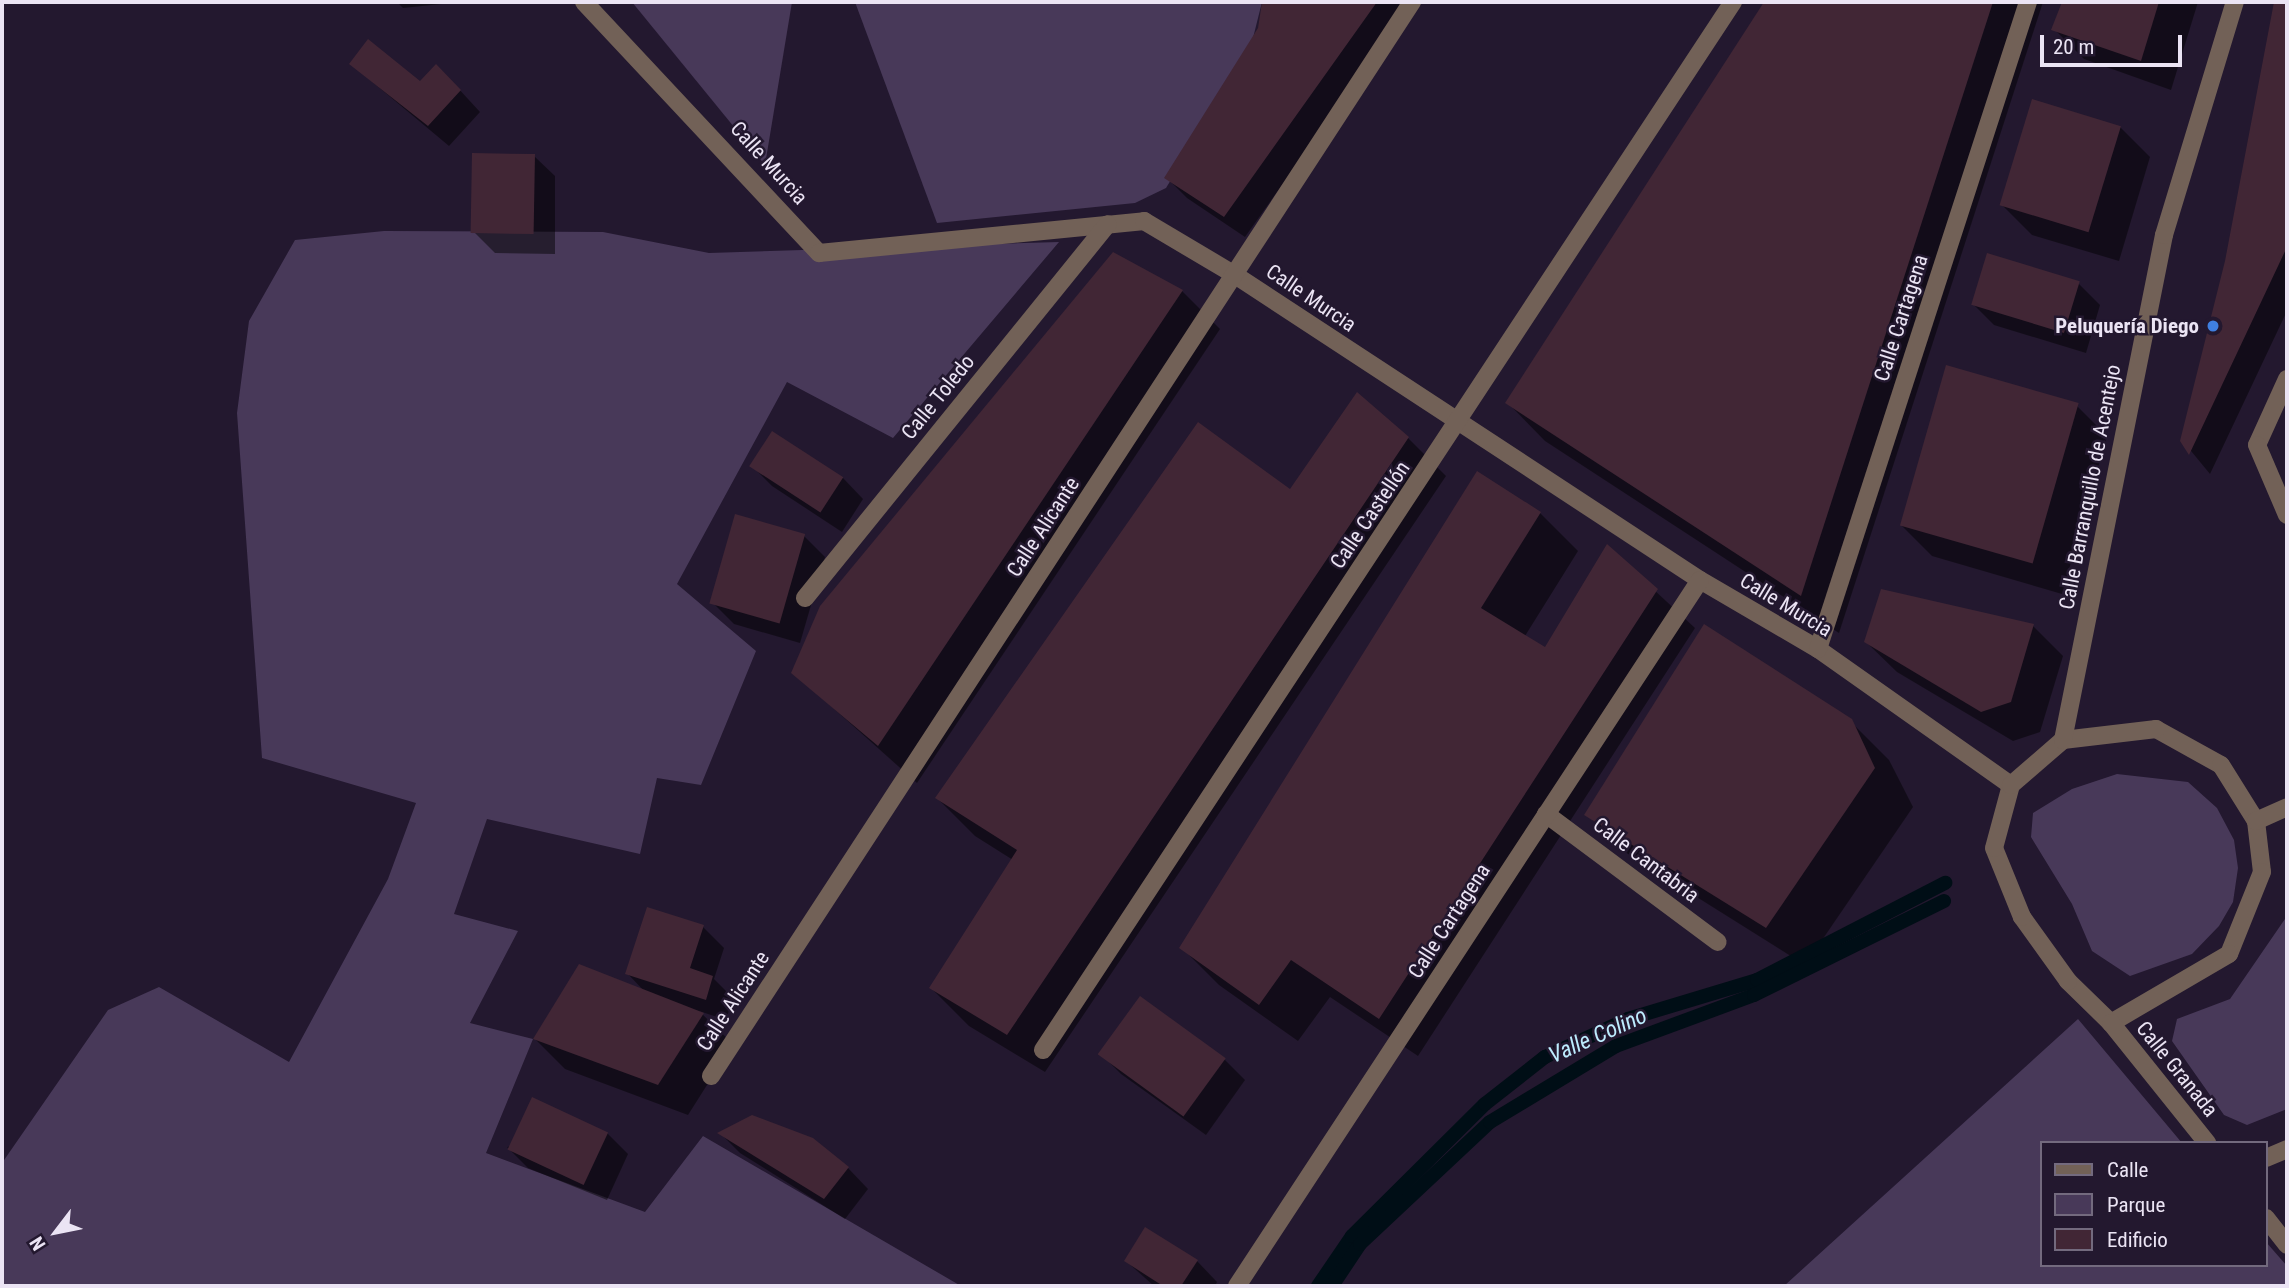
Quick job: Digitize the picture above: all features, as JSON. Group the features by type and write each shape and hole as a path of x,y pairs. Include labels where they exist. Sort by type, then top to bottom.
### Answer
{"street":[{"name":"Calle Murcia","path":"584,2 819,253 1144,221 1235,275 1700,580 1818,649 2011,785"},
{"name":"Calle Alicante","path":"711,1076 1412,2"},
{"name":"Calle Castellón","path":"1043,1050 1459,423 1733,2"},
{"name":"Calle Cartagena","path":"1818,649 2028,2"},
{"name":"Calle Barranquillo de Acentejo","path":"2063,740 2164,235 2235,2"},
{"name":"Calle Toledo","path":"804,598 1108,224"},
{"path":"2287,379 2257,445 2287,515"},
{"name":"Calle Cartagena","path":"1237,1286 1700,580"},
{"path":"2011,785 2063,740 2156,729 2221,765 2256,821 2262,872 2230,954 2111,1023"},
{"name":"Calle Granada","path":"2011,785 1994,848 2022,917 2068,981 2111,1023 2205,1141"},
{"path":"2256,821 2287,807"},
{"name":"Calle Cantabria","path":"1546,814 1718,942"},
{"path":"2268,1157 2287,1149"},
{"path":"2268,1221 2287,1245"}],"green space":[{"path":"632,2 792,2 765,165"},
{"path":"855,2 1262,2 1250,50 1166,188 1135,203 937,223"},
{"path":"384,231 603,232 709,253 1059,242 893,438 787,382 677,584 756,651 701,785 657,778 640,854 487,819 454,914 518,931 470,1023 533,1039 486,1153 645,1212 703,1136 961,1286 2,1286 2,1163 108,1010 159,987 289,1062 388,879 416,803 262,758 237,413 249,321 295,240"},
{"path":"2117,774 2188,782 2217,808 2234,840 2238,868 2233,902 2219,926 2192,954 2130,976 2092,951 2072,904 2031,837 2033,813 2072,789"},
{"path":"2287,916 2287,1109 2247,1125 2224,1115 2172,1041 2177,1019 2230,999"},
{"path":"2078,1019 2180,1141 2040,1141 2040,1267 2268,1267 2268,1244 2287,1266 2287,1286 1784,1286"}],"building":[{"path":"1262,2 1377,2 1224,217 1164,178 1258,28"},
{"path":"1764,2 1993,2 1801,596 1505,403"},
{"path":"2062,2 2159,2 2141,61 2051,30"},
{"path":"2274,2 2287,2 2287,247 2189,455 2180,441 2225,261"},
{"path":"368,39 420,81 436,64 461,90 428,126 349,64"},
{"path":"2032,99 2121,126 2088,232 2000,205"},
{"path":"472,153 535,154 534,234 471,233"},
{"path":"1113,252 1183,290 878,746 791,673 820,606"},
{"path":"1987,253 2080,281 2064,333 1971,305"},
{"path":"1946,365 2079,403 2033,564 1900,526"},
{"path":"1357,392 1409,437 1007,1035 929,988 1017,850 935,798 1198,422 1290,489"},
{"path":"772,431 843,477 820,513 749,466"},
{"path":"1477,471 1541,512 1481,608 1545,647 1607,544 1658,589 1379,1019 1291,960 1259,1005 1179,948"},
{"path":"735,514 805,534 780,624 709,603"},
{"path":"1881,589 2034,624 2011,702 1981,712 1864,642"},
{"path":"1704,624 1852,719 1875,768 1766,928 1584,815"},
{"path":"647,907 704,925 690,968 713,976 706,1000 625,974"},
{"path":"579,964 704,1013 658,1085 533,1039"},
{"path":"1140,996 1226,1058 1183,1117 1098,1054"},
{"path":"532,1097 608,1132 584,1185 507,1150"},
{"path":"752,1115 813,1138 849,1167 824,1199 717,1133"},
{"path":"1145,1227 1198,1260 1181,1286 1163,1286 1124,1261"}],"waterway":[{"name":"Valle Colino","path":"1318,1286 1352,1236 1485,1104 1545,1057 1628,1019 1757,980 1945,883"},
{"path":"1332,1286 1360,1244 1490,1122 1616,1046 1754,995 1944,901"}],"place":[{"name":"Peluquería Diego","path":"2213,326"}]}
